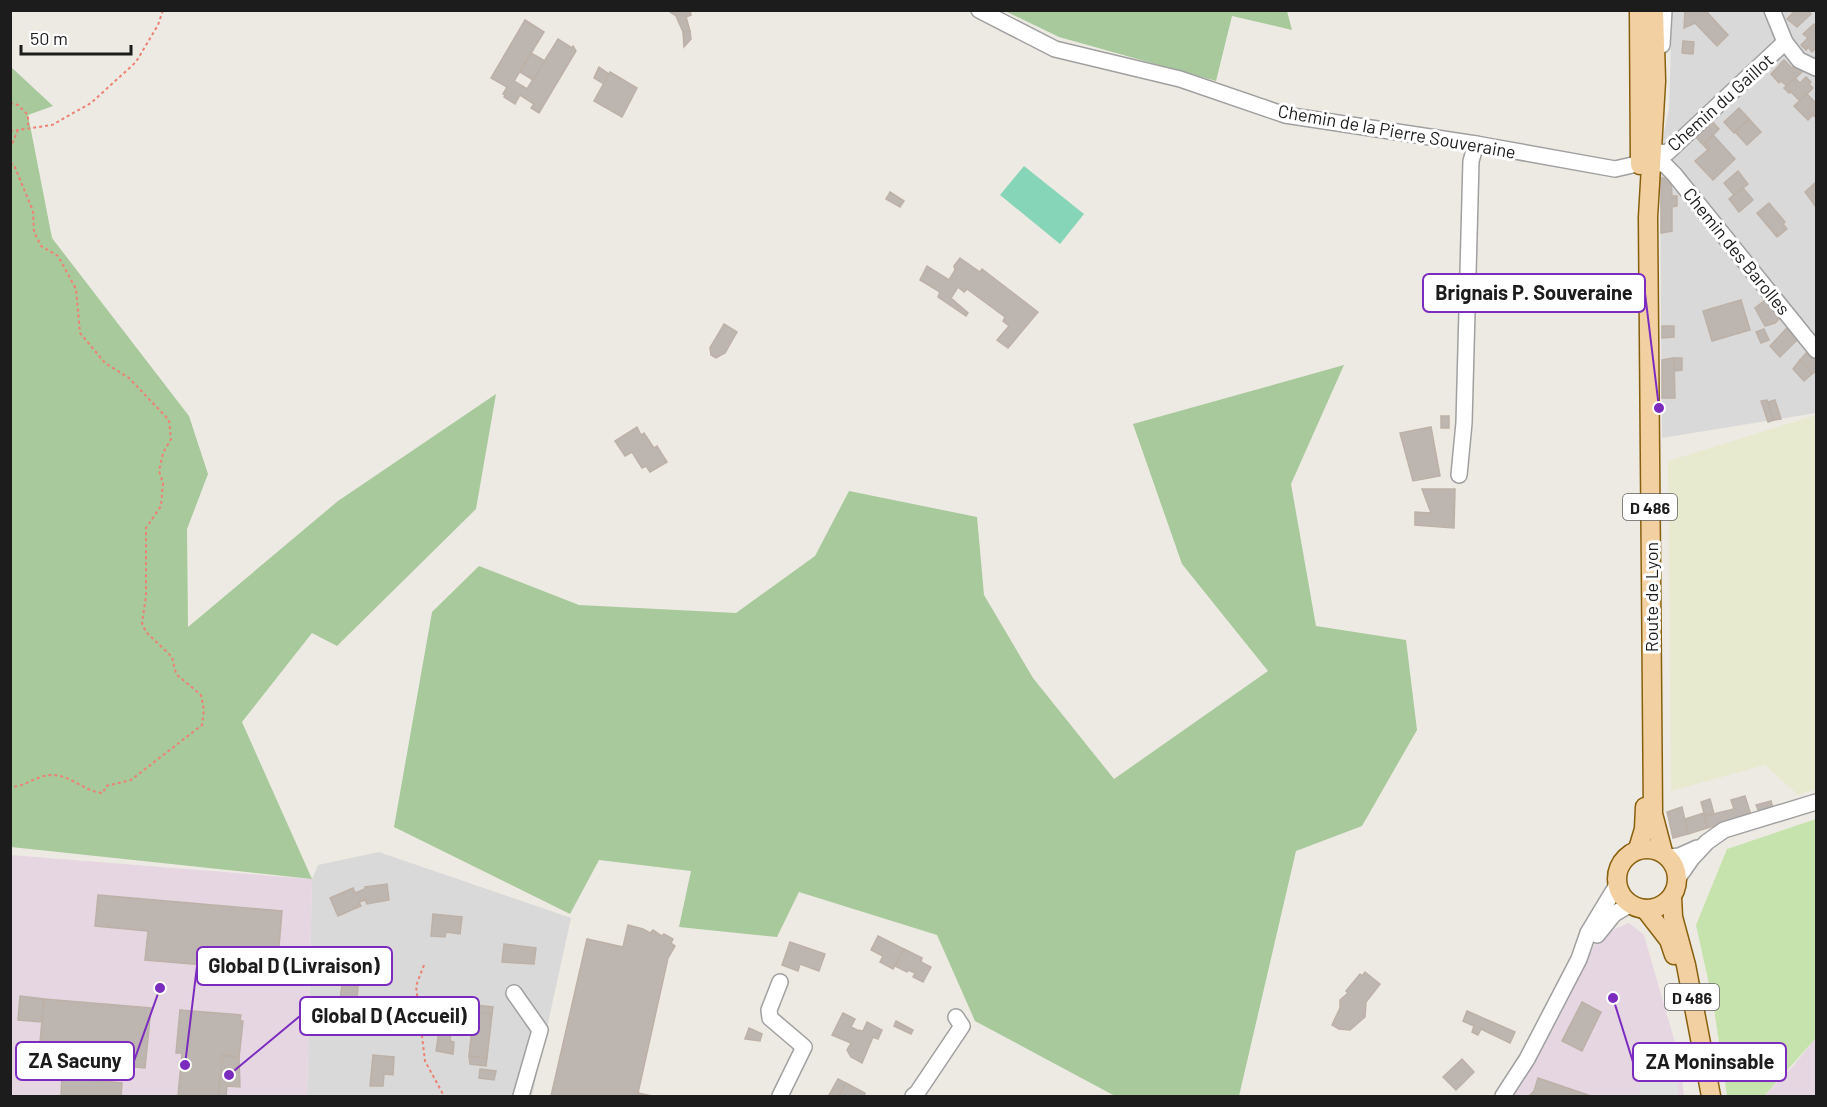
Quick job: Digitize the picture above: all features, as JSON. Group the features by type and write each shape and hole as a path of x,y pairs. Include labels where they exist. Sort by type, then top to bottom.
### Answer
{"main road":[{"name":"D 486","path":"1639,10 1647,159"},
{"name":"D 486","path":"1647,159 1656,81 1654,10"},
{"name":"Route de Lyon","path":"1638,849 1646,816 1647,159"},
{"name":"Route de Lyon","path":"1647,159 1653,814 1666,854"},
{"path":"1638,849 1655,849 1666,854 1677,870 1677,885 1672,897 1659,907 1638,907 1622,896 1617,885 1619,867 1630,853 1638,849"},
{"name":"D 486","path":"1672,897 1673,917 1686,965 1711,1096"},
{"name":"D 486","path":"1638,907 1669,940 1700,1096"}],"street":[{"name":"Chemin de la Pierre Souveraine","path":"979,10 1055,49 1180,79 1285,115 1476,144 1614,169 1647,159"},
{"path":"1656,81 1663,42 1664,10"},
{"path":"1772,10 1785,42 1799,60 1816,68"},
{"name":"Chemin du Gaillot","path":"1647,159 1666,153 1785,42"},
{"path":"1459,475 1464,423 1471,161 1476,144"},
{"name":"Chemin des Barolles","path":"1647,159 1665,165 1674,174 1816,350"},
{"path":"1666,854 1679,856 1707,842 1724,830 1816,802"},
{"path":"1678,878 1707,842"},
{"path":"1503,1096 1527,1059 1579,959 1588,933 1617,885"},
{"path":"1579,959 1614,914 1638,907"},
{"path":"780,982 769,1010 770,1018 804,1047 780,1096"},
{"path":"514,993 540,1030 521,1096"},
{"path":"913,1096 962,1026 956,1017"}],"path":[{"path":"10,131 52,124 91,103 136,62 158,25 163,10"},
{"path":"10,103 18,105 28,115 28,128"},
{"path":"10,149 18,130"},
{"path":"10,163 14,165 33,211 34,232 41,246 58,256 75,289 80,333 105,363 129,378 169,420 171,439 159,471 164,483 161,507 146,528 146,597 142,623 146,632 172,657 176,674 201,695 204,710 202,725 177,746 130,780 106,786 103,793 53,775 10,787"},
{"path":"424,965 416,986 425,1061 444,1096"}],"shaded area":[{"path":"1672,11 1816,11 1816,413 1662,438 1660,177 1661,148 1669,108"},
{"path":"379,852 571,918 532,1096 307,1096 312,879 318,865"},
{"path":"10,855 312,879 307,1096 11,1096"},
{"path":"1629,923 1644,935 1680,1060 1684,1096 1507,1096 1526,1067 1600,935"},
{"path":"1816,1038 1816,1096 1764,1096 1793,1066"},
{"path":"1664,1069 1678,1081 1678,1096 1640,1096 1640,1083 1651,1081 1652,1070"}],"green space":[{"path":"1005,11 1287,11 1292,30 1232,16 1216,81 1059,37"},
{"path":"10,66 53,106 28,115 52,238 189,416 208,474 187,529 188,627 338,501 496,394 476,509 337,646 312,633 242,722 312,879 11,847"},
{"path":"1024,166 1084,214 1060,244 1000,195"},
{"path":"1344,365 1291,484 1316,626 1406,640 1417,730 1362,826 1296,851 1239,1096 1115,1096 975,1021 937,935 799,892 777,937 679,927 691,871 599,860 570,914 394,827 432,612 479,566 579,605 736,613 815,556 849,491 977,517 984,595 1033,678 1114,779 1268,671 1182,564 1133,424"},
{"path":"1816,415 1816,789 1798,795 1765,765 1671,791 1668,461"},
{"path":"1816,819 1816,1038 1764,1096 1727,1096 1713,1002 1696,925 1727,849"}],"building":[{"path":"671,10 690,10 691,15 686,17 690,31 683,32 676,16 670,12"},
{"path":"1685,10 1705,10 1728,35 1717,46 1695,23 1684,28"},
{"path":"1790,10 1808,10 1811,14 1797,27 1787,19 1793,13"},
{"path":"525,20 544,32 514,81 527,89 558,39 572,48 573,46 576,51 539,113 531,108 534,104 520,95 515,104 504,97 503,94 507,87 491,78"},
{"path":"1814,24 1816,26 1816,48 1812,52 1808,47 1806,50 1801,45 1808,38 1803,34"},
{"path":"690,31 691,39 684,47 683,32"},
{"path":"1683,41 1694,42 1693,54 1682,53"},
{"path":"531,53 545,61 533,80 520,72"},
{"path":"1784,60 1792,68 1795,65 1802,72 1787,86 1781,81 1779,83 1771,74"},
{"path":"599,67 609,74 604,84 594,78"},
{"path":"610,72 637,88 622,117 594,101"},
{"path":"1806,77 1813,88 1800,101 1784,88 1795,78 1800,83"},
{"path":"1807,94 1816,101 1816,118 1813,115 1808,120 1794,106"},
{"path":"1739,108 1749,119 1734,133 1724,122"},
{"path":"1709,118 1719,129 1705,143 1710,148 1708,150 1693,134"},
{"path":"1749,119 1761,132 1747,145 1735,132"},
{"path":"1713,135 1735,159 1713,180 1695,161 1710,148 1705,143"},
{"path":"1738,171 1748,184 1734,195 1724,183"},
{"path":"1661,178 1671,178 1672,196 1677,196 1677,206 1672,207 1672,231 1661,233"},
{"path":"1816,182 1816,207 1805,192"},
{"path":"1743,188 1753,200 1739,212 1729,199"},
{"path":"890,192 904,201 900,207 886,199"},
{"path":"1769,203 1785,222 1783,224 1787,229 1777,237 1757,213"},
{"path":"960,258 980,272 982,269 1038,312 1008,348 997,340 1009,326 1003,321 1005,317 967,289 964,292 958,287 951,298 968,313 966,316 938,297 940,292 920,280 927,266 949,280"},
{"path":"1768,298 1782,316 1775,323 1765,326 1755,308"},
{"path":"1741,300 1750,330 1712,341 1703,311"},
{"path":"724,324 737,332 725,353 716,358 711,355 710,348"},
{"path":"1662,326 1674,326 1674,337 1662,338"},
{"path":"1789,326 1799,338 1780,357 1770,346"},
{"path":"1764,329 1769,340 1761,343 1756,332"},
{"path":"1809,350 1816,360 1816,371 1812,374 1800,360"},
{"path":"1674,358 1675,398 1662,398 1662,360"},
{"path":"1674,358 1682,358 1682,370 1675,371"},
{"path":"1800,360 1812,374 1804,381 1793,369"},
{"path":"1767,400 1774,420 1768,422 1761,401"},
{"path":"1775,400 1781,419 1774,420 1768,402"},
{"path":"1441,416 1449,416 1449,428 1441,428"},
{"path":"637,427 641,435 644,433 654,448 657,446 667,462 650,472 646,466 642,468 632,452 625,456 615,441"},
{"path":"1431,427 1440,476 1413,481 1400,433"},
{"path":"1422,489 1455,489 1454,528 1415,525 1415,512 1431,513"},
{"path":"1745,796 1751,815 1707,828 1705,816 1734,809 1731,800"},
{"path":"1710,799 1714,814 1705,816 1701,802"},
{"path":"1771,801 1773,808 1759,812 1756,805"},
{"path":"1682,807 1688,834 1673,838 1667,812"},
{"path":"1704,813 1707,828 1688,834 1685,819"},
{"path":"387,884 389,900 367,904 365,900 359,902 361,906 338,916 330,898 353,888 355,893 365,887"},
{"path":"98,895 282,911 277,971 145,960 148,931 95,926"},
{"path":"433,914 462,917 460,934 446,932 445,937 431,936"},
{"path":"628,925 650,933 653,930 662,936 664,934 673,939 671,943 675,946 668,958 638,1093 652,1096 551,1096 587,939 623,947"},
{"path":"878,936 904,949 893,969 880,962 883,956 871,950"},
{"path":"790,942 825,954 819,971 800,964 798,971 782,965"},
{"path":"504,944 536,948 534,964 502,962"},
{"path":"904,949 922,958 921,962 931,967 923,982 913,977 915,973 895,966"},
{"path":"1365,972 1380,984 1366,1002 1365,1017 1350,1030 1339,1029 1332,1025 1340,1008 1340,1000 1348,993 1346,991 1360,974 1362,976"},
{"path":"342,984 358,986 357,999 354,998 354,1003 368,1004 366,1019 338,1016"},
{"path":"20,996 44,999 42,1022 18,1020"},
{"path":"44,999 151,1008 145,1068 50,1059 50,1065 38,1064"},
{"path":"1582,1002 1601,1012 1582,1051 1562,1041"},
{"path":"476,1005 493,1007 492,1014 475,1012"},
{"path":"180,1010 241,1015 240,1021 243,1021 239,1058 223,1055 218,1096 178,1096 182,1053 176,1053"},
{"path":"1467,1011 1515,1032 1510,1043 1481,1029 1478,1035 1472,1032 1474,1026 1463,1021"},
{"path":"474,1012 492,1014 487,1058 469,1056"},
{"path":"843,1013 855,1019 851,1027 857,1030 863,1031 867,1022 882,1030 878,1039 873,1037 862,1063 851,1057 847,1050 851,1043 832,1035"},
{"path":"896,1021 913,1030 911,1034 894,1026"},
{"path":"440,1024 452,1025 450,1041 454,1042 453,1054 436,1051"},
{"path":"749,1028 762,1034 760,1041 745,1039"},
{"path":"223,1055 239,1058 240,1087 227,1086 226,1096 218,1096"},
{"path":"373,1055 394,1057 393,1075 384,1074 383,1086 370,1086"},
{"path":"469,1056 487,1058 486,1066 470,1064"},
{"path":"1462,1059 1474,1072 1456,1090 1443,1077"},
{"path":"480,1069 496,1071 494,1080 479,1078"},
{"path":"62,1077 122,1083 121,1096 61,1096"},
{"path":"1538,1078 1591,1096 1529,1096 1534,1091"},
{"path":"838,1079 846,1083 839,1096 829,1095"},
{"path":"846,1083 865,1093 864,1096 839,1096"}],"place":[{"name":"Brignais P. Souveraine","path":"1659,408"},
{"name":"ZA Sacuny","path":"160,988"},
{"name":"ZA Moninsable","path":"1613,998"},
{"name":"Global D (Livraison)","path":"185,1065"},
{"name":"Global D (Accueil)","path":"229,1075"}]}
